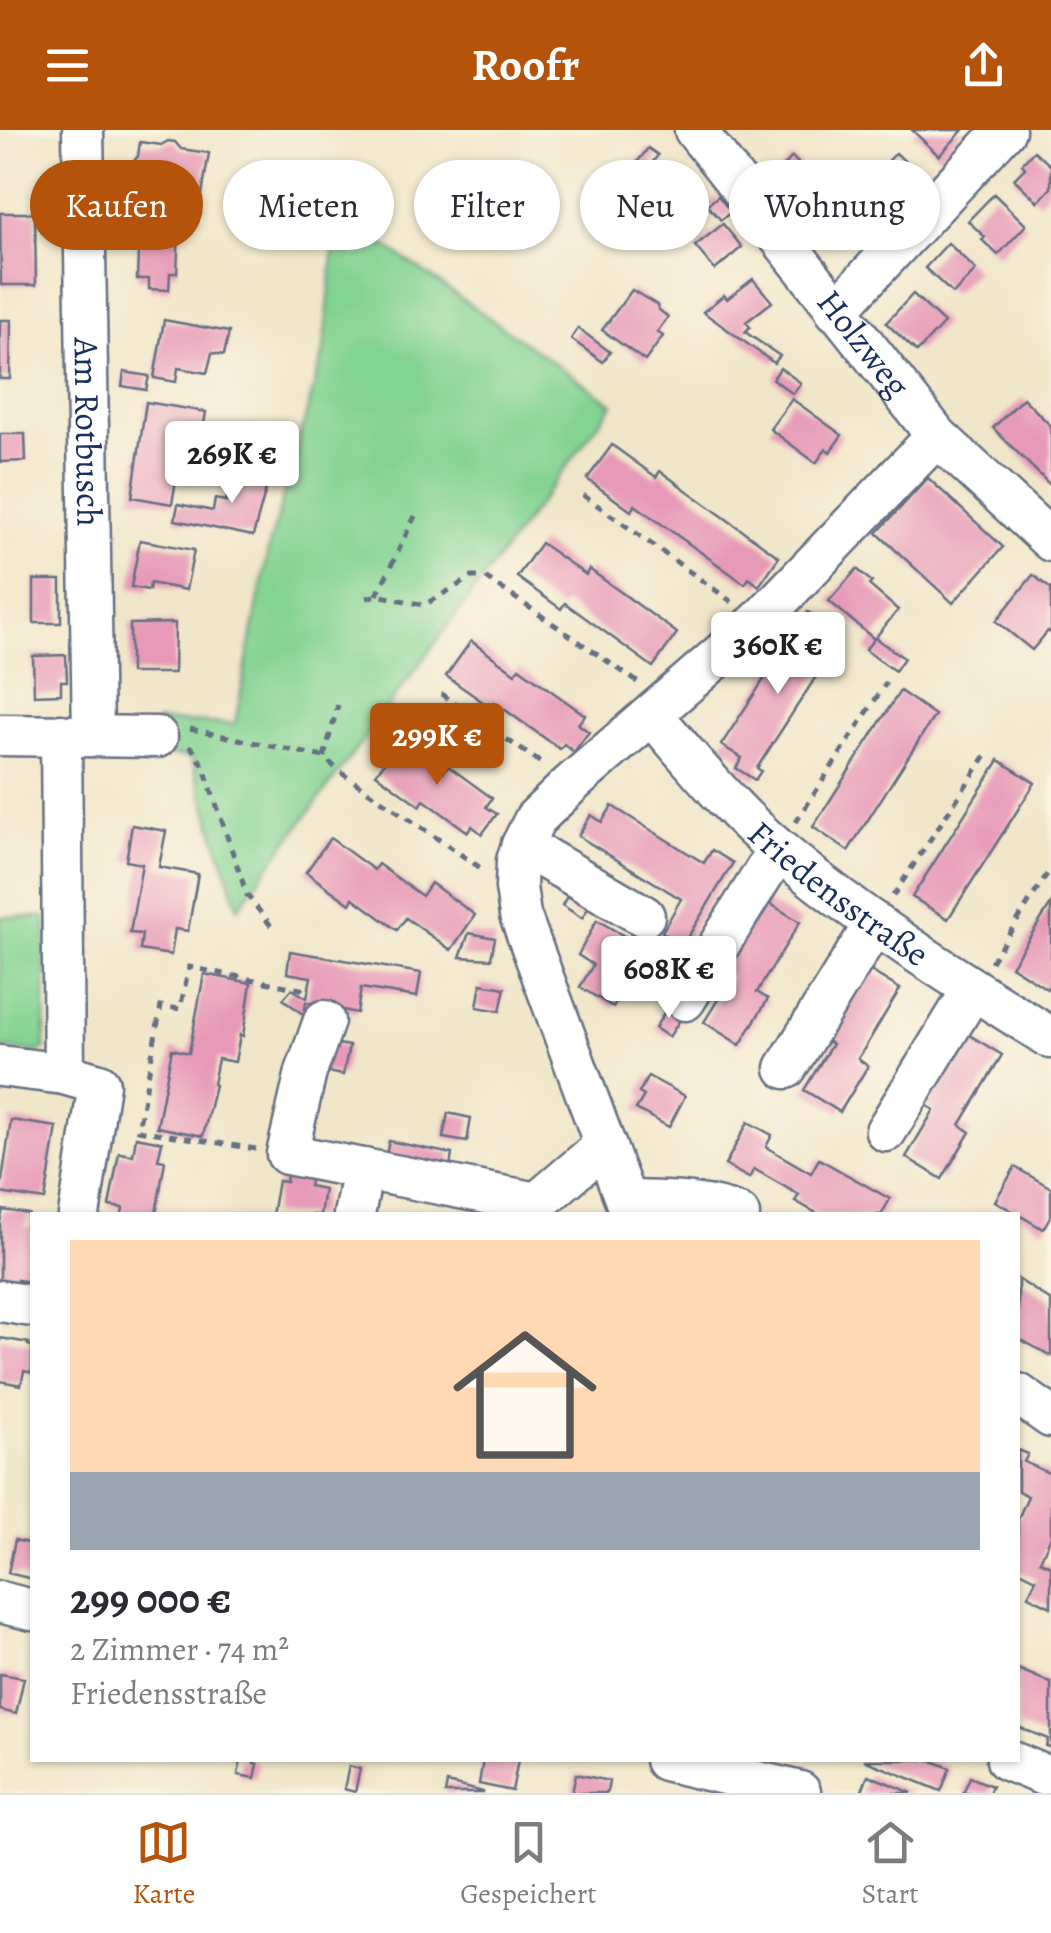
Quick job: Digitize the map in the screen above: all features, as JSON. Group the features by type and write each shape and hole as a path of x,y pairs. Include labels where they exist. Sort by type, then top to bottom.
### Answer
{"street":[{"name":"Am Rotbusch","path":"64,1074 77,735 82,130"},
{"name":"Holzweg","path":"696,130 936,436 1051,541"},
{"path":"836,311 1005,130"},
{"path":"731,1212 681,1203 629,1208 520,915 517,861 535,819 759,621 936,436"},
{"name":"Friedensstraße","path":"659,709 726,800 778,850 875,923 1051,1038"},
{"path":"0,734 158,737"},
{"path":"522,845 644,916"},
{"path":"685,1000 778,850"},
{"path":"786,1068 875,923"},
{"path":"886,1132 974,990"},
{"path":"324,1021 306,1072 287,1154 537,1203 605,1144"},
{"path":"0,1066 64,1074 99,1084 79,1212"},
{"path":"355,1212 363,1169"},
{"path":"0,1301 30,1306"},
{"path":"1020,1395 1051,1417"},
{"path":"0,1602 30,1610"},
{"path":"673,1762 800,1792 795,1762"},
{"path":"1012,1762 1051,1778"}],"path":[{"path":"583,495 759,621"},
{"path":"377,595 415,516"},
{"path":"367,598 377,595 424,605 472,577 485,577 659,709"},
{"path":"778,850 886,683"},
{"path":"441,694 519,748"},
{"path":"324,758 338,705"},
{"path":"158,737 190,730 324,758 481,868 516,887"},
{"path":"158,737 192,748 203,765 248,895 275,931"},
{"path":"875,923 986,755"},
{"path":"974,990 1051,868"},
{"path":"287,1154 138,1130 161,1006 180,1009 189,967 301,988 324,1021"}],"green space":[{"path":"333,250 392,250 613,404 238,908 191,758 158,753 157,721 235,724 268,550 324,351"},
{"path":"0,917 46,917 45,1049 36,1052 0,1048"}],"building":[{"path":"912,130 963,130 939,156"},
{"path":"140,142 175,142 181,149 209,153 203,188 203,160 135,160"},
{"path":"648,148 658,155 654,160 639,160"},
{"path":"1034,151 1051,166 1051,188 1038,202 1014,179"},
{"path":"994,194 1026,225 998,255 968,221"},
{"path":"718,196 729,214 721,220 709,203"},
{"path":"0,213 30,213 30,250 36,250 36,285 1,285"},
{"path":"723,224 729,231 729,250 738,250 715,270 698,250 709,250 709,235"},
{"path":"948,243 976,270 953,294 925,268"},
{"path":"138,250 178,250 177,273 170,273 169,290 149,289 149,279 137,279"},
{"path":"753,279 772,302 746,322 750,327 745,332 780,356 774,363 703,312"},
{"path":"632,290 668,317 657,332 663,336 645,361 602,330"},
{"path":"913,294 944,323 917,352 886,323"},
{"path":"0,320 11,320 10,379 0,379"},
{"path":"164,320 229,332 224,355 212,353 207,373 178,368 176,382 154,378"},
{"path":"578,328 610,352 603,362 571,339"},
{"path":"780,368 801,383 793,394 773,379"},
{"path":"124,372 149,376 146,390 122,386"},
{"path":"1023,398 1051,426 1051,486 993,428"},
{"path":"792,399 842,435 816,463 770,429"},
{"path":"146,402 206,412 198,459 180,456 172,504 132,497"},
{"path":"0,434 25,434 26,461 0,462"},
{"path":"612,445 656,477 660,471 779,557 759,586 749,578 745,584 635,505 631,511 587,479"},
{"path":"235,469 269,478 253,536 175,520 178,504 213,511 215,499 226,501"},
{"path":"928,478 1003,547 953,603 877,533"},
{"path":"140,540 194,550 186,590 150,583 149,590 131,587"},
{"path":"541,543 586,575 589,569 677,633 653,667 565,603 561,609 517,577"},
{"path":"857,569 898,610 875,638 904,658 895,671 865,650 874,639 829,601"},
{"path":"1033,575 1051,589 1051,633 1048,631 1032,650 996,621"},
{"path":"34,580 61,580 61,623 34,623"},
{"path":"808,612 828,625 815,645 830,655 757,768 761,771 755,780 736,768 742,758 721,745"},
{"path":"175,623 174,673 130,673 130,624"},
{"path":"471,641 515,673 519,668 585,715 578,724 589,732 574,752 564,744 560,749 494,702 490,707 446,676"},
{"path":"66,655 67,681 61,681 61,694 34,695 33,656"},
{"path":"900,691 935,715 848,851 813,827"},
{"path":"400,740 444,772 448,766 492,798 486,807 497,814 482,834 472,826 468,832 424,800 420,806 376,774"},
{"path":"999,760 1035,783 948,919 912,897"},
{"path":"612,806 704,863 712,850 733,863 683,945 662,932 681,899 578,836 591,815 602,822"},
{"path":"132,825 166,831 159,867 198,874 188,931 175,929 171,955 140,950 142,934 130,933 142,864 126,861"},
{"path":"330,838 374,870 378,864 422,896 431,883 475,915 451,950 406,918 397,930 353,898 350,904 306,872"},
{"path":"575,883 596,896 582,918 562,905"},
{"path":"764,900 800,922 757,992 768,999 740,1045 704,1022 732,977 721,970"},
{"path":"1051,904 1051,982 1047,989 1011,966"},
{"path":"597,920 629,939 612,976 627,984 613,1007 580,987 593,965 578,955"},
{"path":"469,933 495,938 491,959 460,957"},
{"path":"290,951 421,973 417,997 361,988 357,1013 306,1002 304,1015 283,999 292,989 307,998 311,977 287,973"},
{"path":"864,967 900,989 858,1059 868,1066 840,1112 804,1090 832,1044 821,1037"},
{"path":"204,974 251,983 235,1062 218,1059 203,1136 157,1127 172,1049 189,1053"},
{"path":"481,984 505,988 500,1011 477,1007"},
{"path":"668,1006 683,1015 669,1037 655,1028"},
{"path":"966,1033 1002,1055 960,1125 970,1132 942,1179 906,1157 934,1110 923,1103"},
{"path":"322,1041 349,1046 343,1075 316,1070"},
{"path":"648,1076 685,1096 669,1127 636,1109 644,1096 639,1093"},
{"path":"448,1113 471,1118 467,1142 443,1138"},
{"path":"11,1120 57,1127 45,1200 0,1193"},
{"path":"748,1122 772,1135 766,1147 811,1173 819,1159 890,1199 883,1212 815,1212 795,1201 799,1195 754,1169 749,1178 725,1165"},
{"path":"136,1137 162,1142 158,1160 165,1161 156,1212 122,1212 123,1208 109,1206 119,1153 133,1155"},
{"path":"389,1141 452,1154 449,1173 385,1160"},
{"path":"1015,1167 1051,1188 1051,1215 1043,1229 1020,1212 995,1201"},
{"path":"288,1171 312,1174 309,1186 324,1189 320,1212 273,1212 278,1181 286,1182"},
{"path":"3,1210 29,1214 26,1227 30,1228 30,1282 17,1280 15,1292 0,1290"},
{"path":"1020,1280 1051,1301 1051,1356 1020,1339"},
{"path":"0,1338 29,1343 30,1372 24,1371 21,1385 0,1381"},
{"path":"1020,1451 1028,1454 1024,1462 1051,1474 1051,1536 1040,1561 1051,1566 1051,1607 1028,1596 1036,1579 1020,1571 1020,1514 1028,1496 1020,1492"},
{"path":"15,1540 30,1544 30,1578 8,1573"},
{"path":"1020,1670 1051,1683 1051,1748 1046,1746 1048,1739 1020,1728"},
{"path":"0,1674 24,1678 16,1714 0,1710"},
{"path":"241,1762 258,1764 255,1778 238,1775"},
{"path":"483,1762 518,1762 512,1791 479,1784"},
{"path":"869,1762 935,1762 950,1768 941,1791"},
{"path":"349,1766 360,1769 355,1792 344,1789"},
{"path":"576,1774 609,1781 607,1793 572,1793"},
{"path":"868,1775 912,1793 861,1793"},
{"path":"970,1777 992,1786 989,1793 963,1793"},
{"path":"447,1783 483,1792 483,1793 445,1793"}]}
